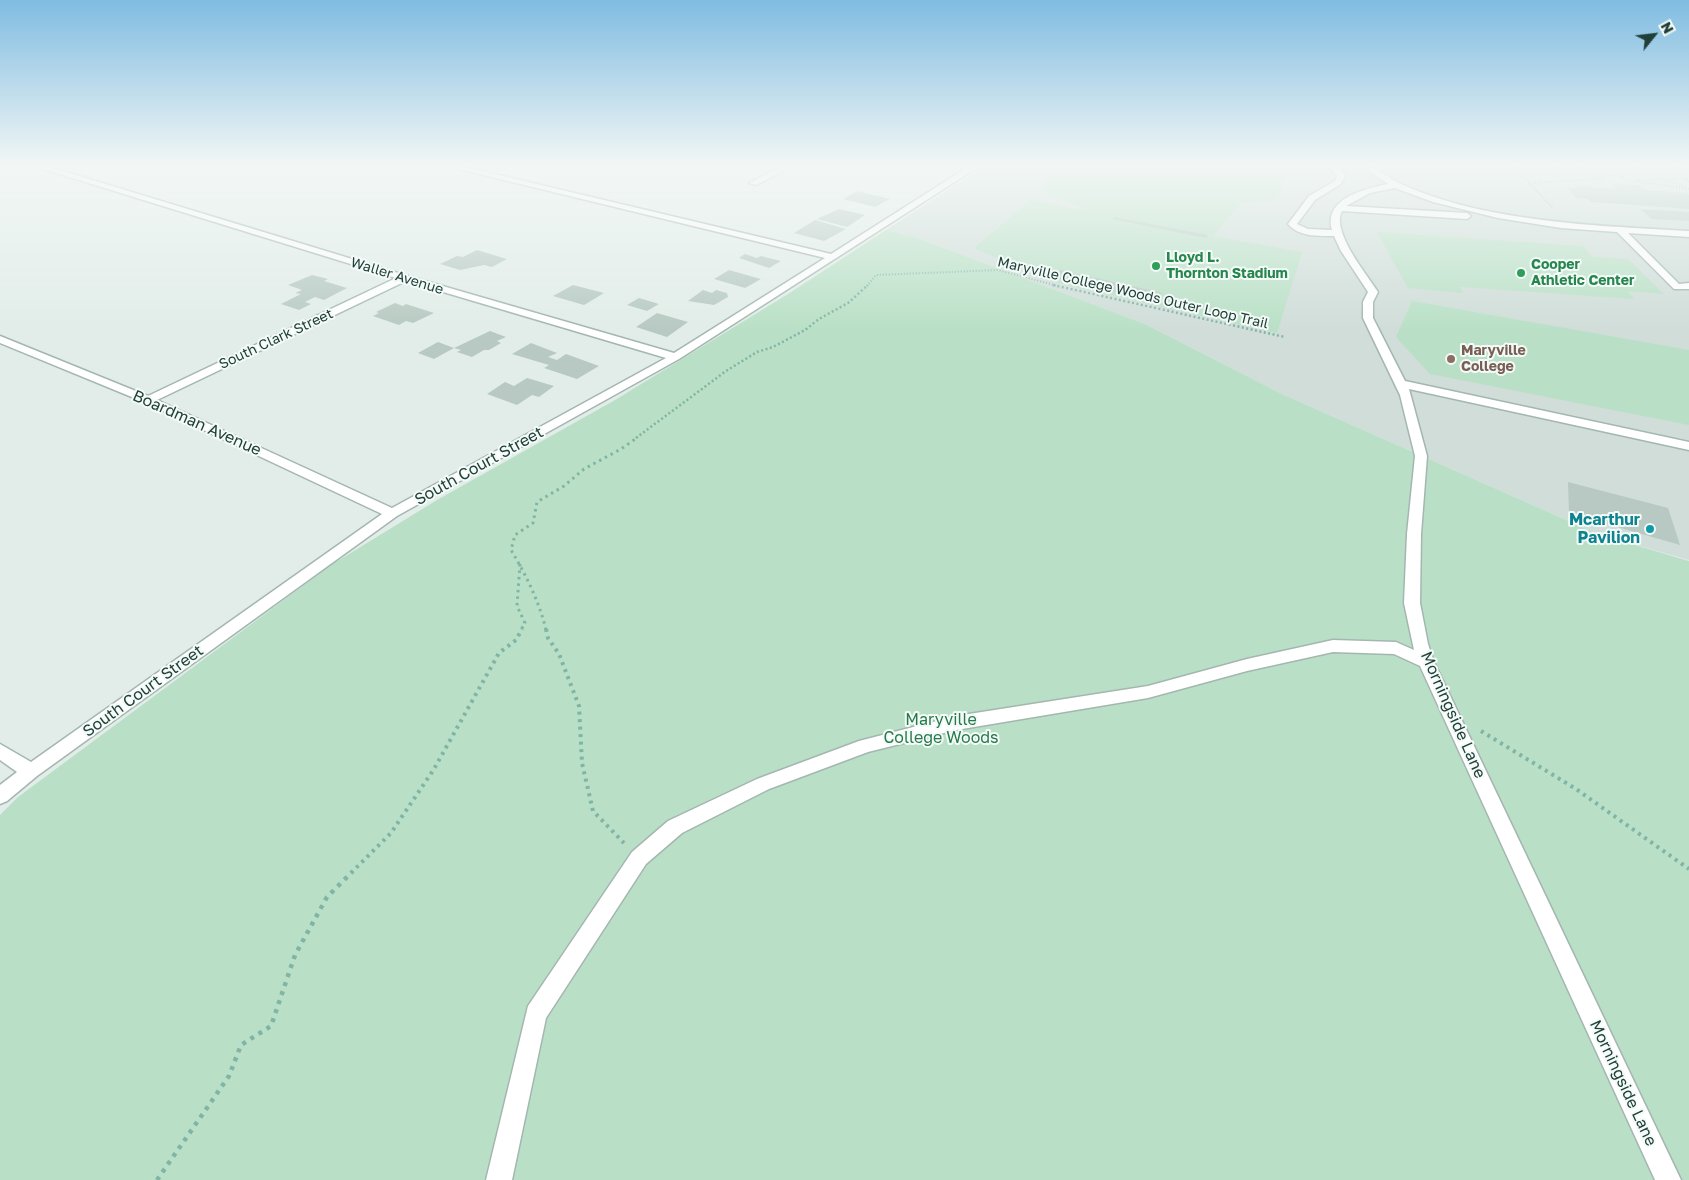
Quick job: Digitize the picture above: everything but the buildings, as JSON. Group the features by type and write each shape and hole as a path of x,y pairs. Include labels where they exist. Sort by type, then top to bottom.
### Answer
{"street":[{"name":"Waller Avenue","path":"215,220 675,357"},
{"path":"678,220 834,257"},
{"name":"South Court Street","path":"0,796 31,771 392,513 675,357 892,220"},
{"path":"1295,220 1292,224 1305,231 1339,233"},
{"name":"Morningside Lane","path":"1335,220 1339,233 1373,292 1368,302 1368,318 1406,395 1421,456 1414,543 1412,602 1420,644 1426,662 1668,1180"},
{"path":"1514,220 1528,221"},
{"path":"1523,220 1570,227 1689,234"},
{"path":"1620,230 1677,287 1689,286"},
{"name":"South Clark Street","path":"148,400 405,278"},
{"name":"Boardman Avenue","path":"0,339 148,400 392,513"},
{"path":"1401,384 1689,446"},
{"path":"499,1180 536,1014 639,858 675,826 763,784 865,746 938,728 1148,692 1247,665 1333,646 1396,648 1426,662"},
{"path":"0,751 31,771"}],"path":[{"path":"1564,220 1570,227"},
{"name":"Maryville College Woods Outer Loop Trail","path":"520,564 510,550 515,535 533,523 537,502 564,486 584,469 621,449 726,371 757,352 773,347 805,330 819,319 848,303 861,293 876,275 998,270 1068,288 1285,337"},
{"path":"520,564 541,608 548,638 559,654 579,706 582,763 594,811 639,858"},
{"path":"157,1180 229,1076 241,1045 271,1026 295,955 327,897 391,833 434,769 498,653 516,640 525,623 517,606 520,564"},
{"path":"1450,713 1576,789 1689,868"}],"shaded area":[{"name":"Maryville College","path":"901,220 1689,220 1689,560 1598,534 1282,394 1145,324 915,237 886,230"}],"green space":[{"name":"Lloyd L. Thornton Stadium","path":"1007,220 1227,220 1213,236 1302,252 1277,333 1049,281 974,248"},
{"name":"Maryville College Woods","path":"886,230 915,237 1145,324 1282,394 1598,534 1689,561 1689,1180 0,1180 0,815 18,797 331,565 437,500 615,400 788,294"},
{"name":"Cooper Athletic Center","path":"1377,232 1583,246 1592,257 1628,259 1664,294 1628,291 1634,299 1460,287 1463,293 1408,288"},
{"path":"1412,301 1689,350 1689,425 1430,374 1396,337"}],"place":[{"name":"Lloyd L. Thornton Stadium","path":"1156,266"},
{"name":"Cooper Athletic Center","path":"1521,273"},
{"name":"Maryville College","path":"1451,359"},
{"name":"Mcarthur Pavilion","path":"1650,529"}]}
